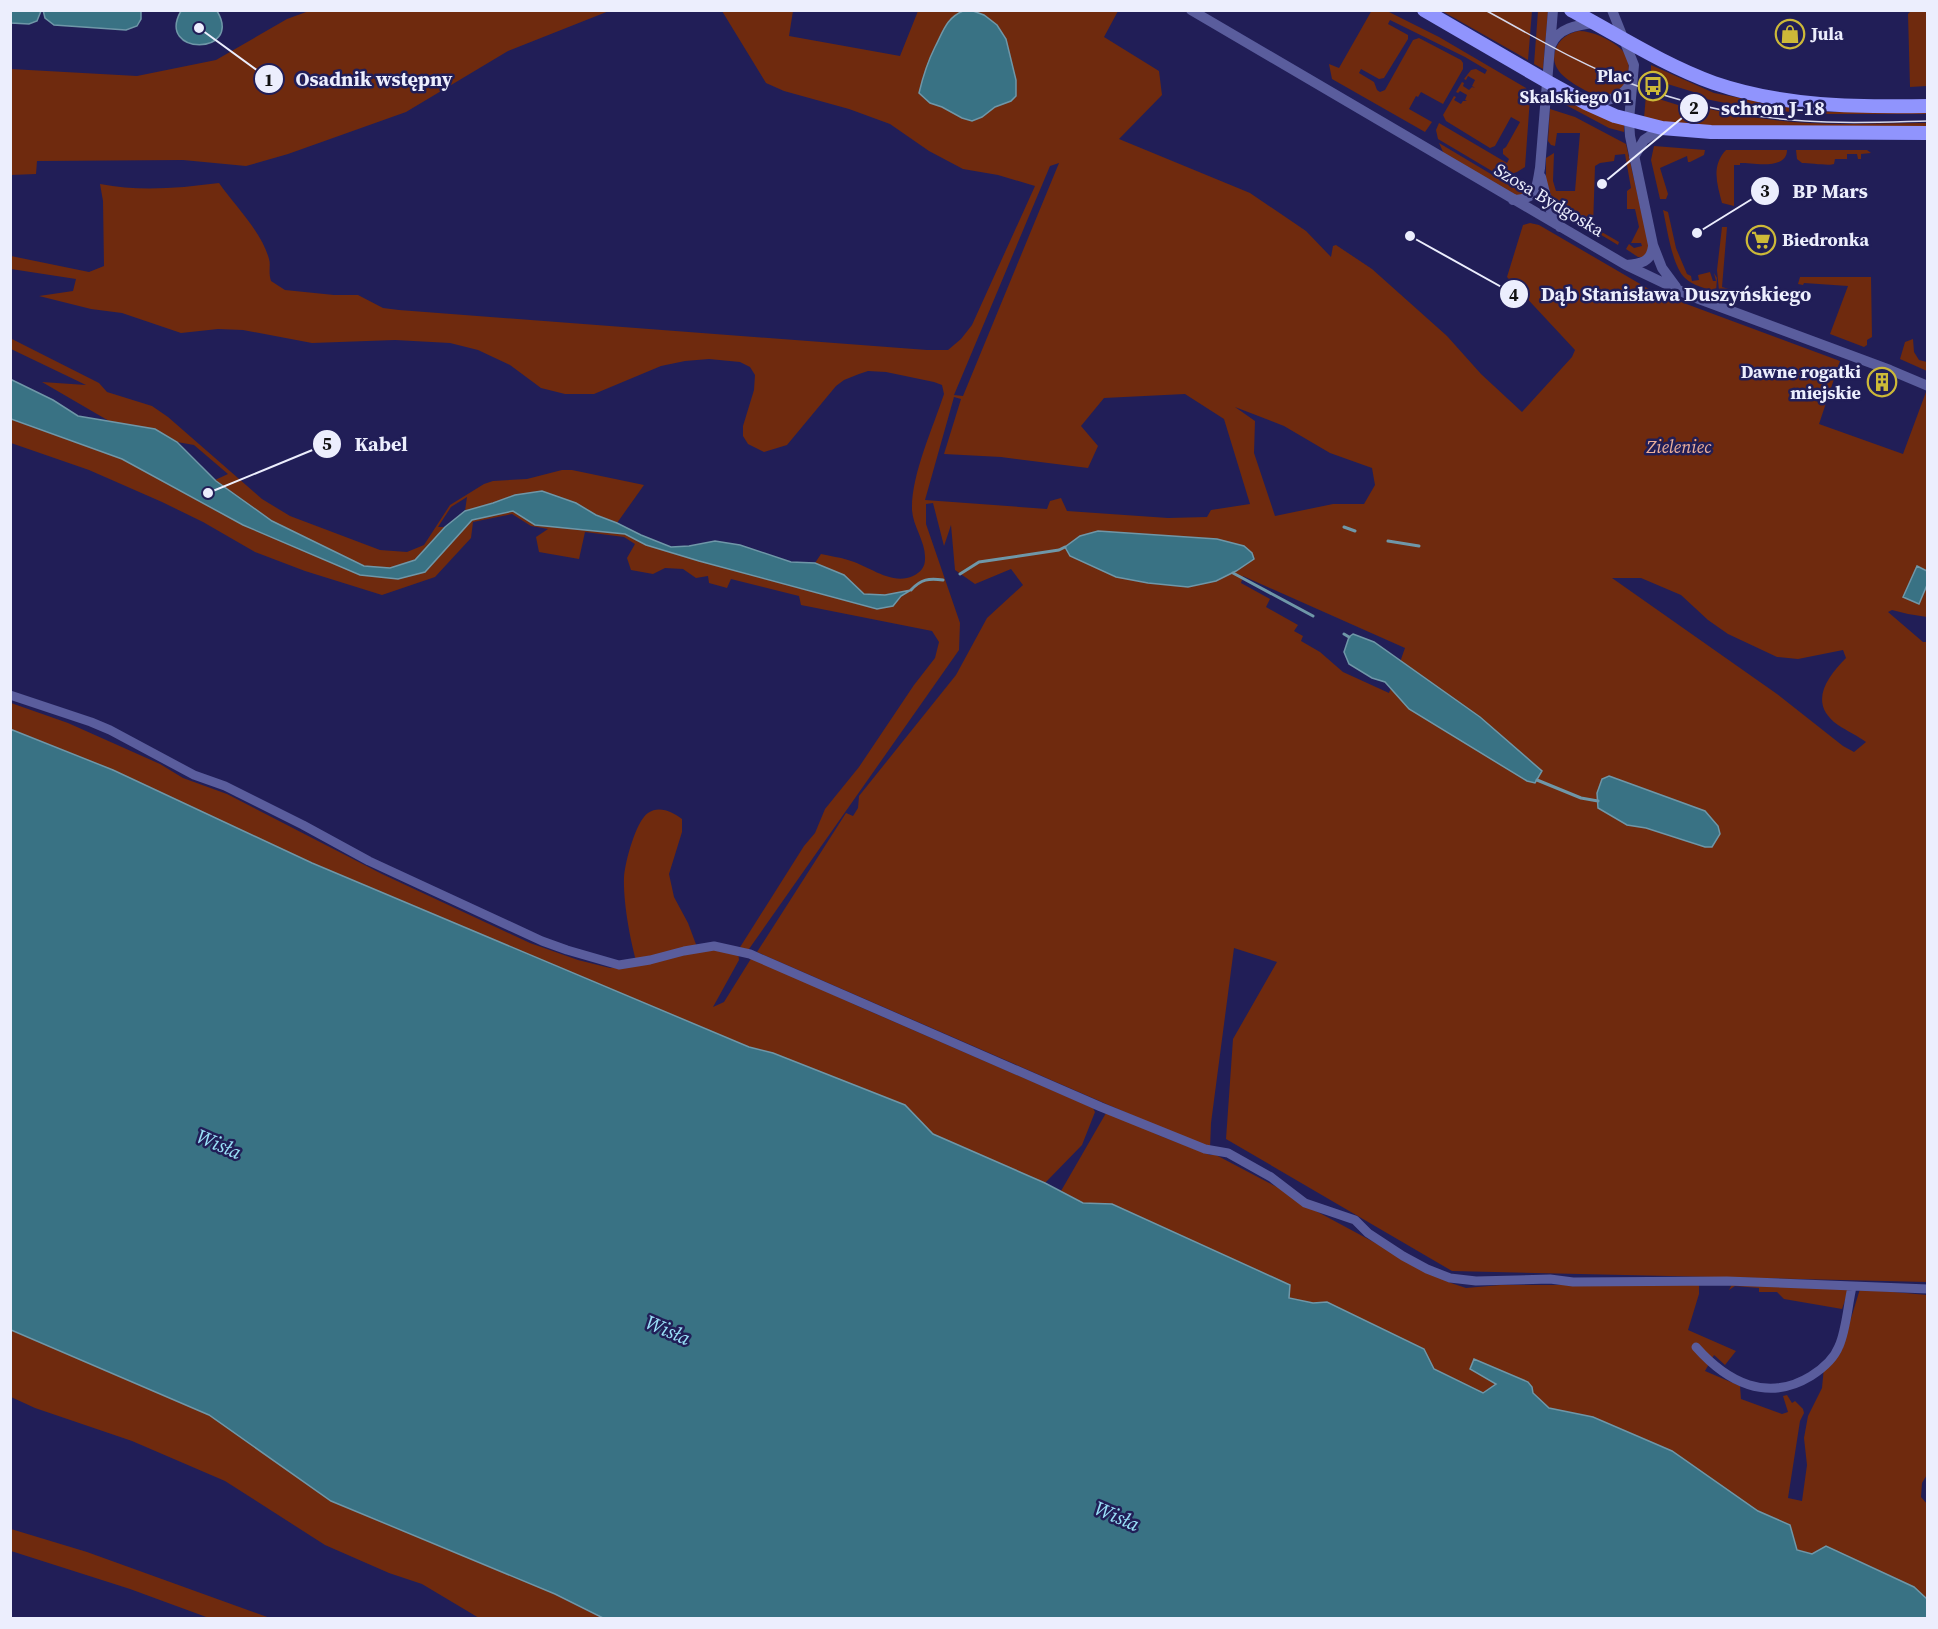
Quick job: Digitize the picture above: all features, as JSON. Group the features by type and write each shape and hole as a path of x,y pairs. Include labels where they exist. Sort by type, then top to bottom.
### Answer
{"main road":[{"path":"1424,10 1586,103 1629,120 1662,128 1711,132 1928,133"},
{"path":"1571,10 1687,72 1713,83 1759,96 1830,106 1928,106"}],"street":[{"name":"Szosa Bydgoska","path":"1191,10 1626,265 1680,291 1928,384"},
{"path":"1513,200 1523,200 1532,196 1537,188 1553,10"},
{"path":"1612,10 1635,71 1629,120 1634,157 1653,245 1662,268 1680,291"},
{"path":"1549,51 1558,34 1567,29 1594,23"},
{"path":"1586,103 1613,100 1623,94 1631,84 1635,71"},
{"path":"1634,157 1644,140 1662,128"},
{"path":"1540,168 1545,197 1561,228"},
{"path":"1626,265 1650,258 1653,245"},
{"path":"10,695 110,730 194,775 225,786 303,825 369,861 542,941 567,950 619,965 714,946 750,954 1101,1107 1205,1149 1228,1153 1271,1177 1305,1203 1350,1217 1368,1233 1403,1256 1450,1278 1476,1281 1550,1279 1573,1282 1727,1281 1928,1289"},
{"path":"1696,1347 1720,1371 1735,1380 1769,1388 1786,1388 1803,1380 1831,1360 1840,1346 1852,1287"}],"green space":[{"path":"1372,10 1387,11 1439,37 1526,88 1530,98 1525,167 1502,177 1438,139 1436,130 1439,123 1507,163 1509,159 1503,154 1503,149 1520,122 1511,117 1495,146 1490,148 1446,121 1443,115 1454,96 1456,97 1454,100 1461,104 1467,101 1465,100 1467,95 1460,91 1456,92 1462,82 1463,86 1469,90 1472,87 1475,88 1472,86 1475,80 1468,76 1466,80 1464,79 1471,70 1476,69 1485,74 1487,70 1390,20 1388,24 1408,35 1408,39 1384,78 1379,79 1361,69 1359,73 1374,82 1380,92 1385,90 1413,40 1419,38 1463,63 1463,69 1443,104 1421,92 1418,97 1416,96 1409,109 1432,122 1425,132 1332,79 1329,64 1339,68"},
{"path":"1912,10 1927,11 1927,86 1910,87 1908,14"},
{"path":"309,11 609,11 508,51 406,112 288,154 246,166 183,160 37,161 36,174 11,175 11,69 137,76 216,60 287,19"},
{"name":"Zieleniec","path":"722,11 793,11 789,36 900,56 918,11 1118,11 1104,37 1159,71 1162,95 1119,139 1250,193 1306,231 1331,257 1333,246 1336,245 1372,269 1447,336 1481,374 1522,412 1572,357 1575,350 1507,277 1523,225 1530,223 1539,225 1654,292 1840,361 1819,424 1903,454 1927,393 1927,617 1892,610 1888,612 1923,642 1927,642 1927,1282 1452,1271 1226,1139 1233,1039 1277,962 1234,948 1211,1123 1210,1149 757,952 846,813 853,816 858,808 859,796 956,675 987,618 1023,585 1011,569 975,584 955,570 951,525 944,546 933,503 926,504 926,524 960,623 959,650 749,949 738,952 739,960 713,1007 724,1002 752,957 860,1007 1093,1108 1095,1112 1082,1145 1045,1183 933,1134 905,1105 773,1053 749,1047 312,863 113,770 11,729 11,703 68,723 160,764 183,778 227,794 382,874 530,943 578,960 610,968 637,964 626,909 625,870 639,824 648,813 666,810 682,819 682,832 669,874 674,897 688,923 697,947 737,952 804,846 815,833 825,809 859,767 935,658 939,642 932,631 801,605 799,596 731,579 727,588 709,583 708,576 696,578 683,569 665,568 653,574 631,570 627,558 635,544 624,537 585,532 579,559 539,552 536,537 548,529 531,526 512,514 473,522 471,538 435,577 382,595 305,571 255,552 162,502 89,470 11,443 10,419 122,459 243,525 360,575 425,572 472,520 513,511 535,525 625,534 646,545 699,561 877,609 893,606 901,596 909,591 885,595 864,594 844,575 815,563 821,554 848,560 888,577 896,578 913,576 922,569 925,553 913,516 913,496 919,467 944,394 942,385 886,372 868,371 859,374 836,386 787,445 764,452 748,444 743,436 743,426 754,390 755,375 750,367 740,362 709,359 685,361 661,366 594,394 565,394 541,388 510,365 478,350 450,343 395,340 312,343 243,330 218,329 181,333 122,313 91,309 39,296 73,291 76,279 11,269 11,256 89,272 104,266 103,201 100,184 145,189 219,183 260,239 269,259 271,281 285,290 358,295 383,308 399,310 948,350 972,325 1035,186 998,175 963,169 929,151 890,124 849,109 784,91 766,83","holes":["1059,163 963,396 954,395 1050,166","1185,394 1224,419 1250,504 1211,510 1207,517 1168,518 1067,511 1061,498 1050,501 1047,509 925,500 954,397 961,399 944,454 1001,457 1088,468 1098,446 1081,426 1104,398","1235,407 1284,426 1330,453 1372,468 1375,485 1364,504 1333,504 1275,516 1254,453 1255,421","1243,576 1405,648 1389,693 1343,672 1320,652 1301,641 1303,636 1294,631 1298,625 1266,607 1270,599 1241,583","1612,578 1641,578 1681,595 1708,620 1728,634 1777,657 1798,659 1843,650 1846,658 1827,682 1822,700 1829,717 1866,742 1854,752 1843,746 1777,694"]},
{"path":"1442,11 1532,11 1528,60"},
{"path":"1538,11 1548,11 1543,69 1534,64"},
{"path":"1579,31 1590,32 1606,39 1617,45 1625,54 1629,67 1628,74 1623,87 1618,92 1600,96 1584,90 1559,72 1554,60 1557,46 1566,36"},
{"path":"1651,65 1714,93 1786,107 1831,112 1927,112 1927,114 1807,114 1740,106 1696,97 1697,93 1651,79"},
{"path":"1552,91 1624,125 1624,132 1609,128 1551,97"},
{"path":"1646,95 1694,110 1695,106 1780,121 1838,124 1927,123 1928,128 1687,126 1644,118"},
{"path":"1550,109 1575,117 1626,144 1649,245 1644,257 1638,257 1626,249 1629,244 1634,248 1642,246 1641,243 1631,243 1639,227 1635,209 1627,209 1627,191 1631,188 1625,154 1615,155 1614,161 1595,166 1593,227 1619,242 1618,245 1556,208 1546,182 1546,158 1554,153 1553,181 1556,191 1575,191 1580,133 1557,133 1555,146 1551,145 1548,141"},
{"path":"1439,143 1526,195 1517,196 1444,154"},
{"path":"1654,146 1705,150 1704,155 1690,162 1687,156 1660,168 1668,194 1666,199 1660,199 1651,160"},
{"path":"1726,150 1787,150 1786,156 1776,163 1734,165 1734,206 1722,203 1716,175 1718,162"},
{"path":"1796,150 1867,150 1871,153 1861,154 1861,159 1858,159 1857,154 1847,154 1847,159 1835,159 1834,164 1828,165 1802,163 1797,159"},
{"path":"1663,210 1668,212 1676,248 1687,274 1691,276 1692,281 1699,280 1698,275 1710,272 1713,281 1716,281 1714,273 1717,278 1716,292 1692,283 1680,272 1671,246"},
{"path":"1722,227 1727,227 1722,287 1739,292 1738,300 1719,291 1717,270"},
{"path":"1800,277 1871,277 1872,337 1867,340 1867,345 1864,347 1830,334 1848,286 1804,283 1803,285 1798,284"},
{"path":"10,338 99,383 107,392 152,406 168,417 262,499 290,516 380,550 407,552 424,545 450,505 493,481 527,479 562,470 572,470 644,485 617,523 596,515 576,503 515,495 465,511 467,497 451,507 438,527 445,527 415,560 390,568 364,566 272,521 215,480 228,474 194,445 177,442 155,429 109,421 42,382 86,385 11,349"},
{"path":"1913,339 1914,352 1919,360 1927,362 1927,371 1900,359 1905,342"},
{"path":"1106,1113 1131,1121 1158,1135 1210,1155 1216,1155 1448,1282 1466,1288 1501,1285 1699,1285 1699,1294 1688,1330 1736,1351 1725,1365 1714,1355 1705,1371 1740,1386 1741,1399 1782,1414 1788,1412 1783,1396 1787,1395 1792,1403 1795,1401 1803,1409 1788,1498 1802,1501 1807,1465 1804,1438 1808,1416 1822,1388 1824,1367 1840,1354 1860,1289 1927,1295 1928,1473 1922,1483 1921,1497 1927,1504 1927,1599 1914,1587 1826,1546 1812,1554 1797,1550 1790,1525 1758,1511 1672,1451 1593,1417 1549,1408 1532,1393 1528,1382 1474,1359 1496,1384 1483,1393 1434,1369 1424,1349 1327,1302 1313,1303 1289,1298 1290,1285 1112,1204 1083,1203 1061,1191"},
{"path":"1732,1284 1849,1289 1842,1309 1784,1299 1777,1292 1759,1292 1759,1288 1735,1286 1729,1290"},
{"path":"11,1330 209,1415 331,1501 548,1591 602,1618 479,1618 422,1584 389,1573 325,1545 225,1481 132,1441 35,1408 11,1397"},
{"path":"11,1529 87,1552 270,1618 209,1618 130,1589 11,1551"}],"water":[{"path":"43,10 141,11 141,19 137,26 126,30 54,25 45,18"},
{"path":"10,11 41,11 37,21 29,24 11,23"},
{"path":"181,11 217,11 222,26 219,36 211,43 199,45 188,43 179,36 176,26"},
{"path":"963,11 973,11 984,15 997,25 1006,39 1016,80 1016,96 1011,101 995,107 972,121 930,103 919,93 927,64 943,31 953,17"},
{"path":"10,379 53,400 78,416 155,429 177,442 216,481 272,521 364,566 390,568 415,560 445,527 465,511 515,495 542,491 576,503 596,515 671,547 715,541 740,545 791,562 815,563 844,575 864,594 885,595 911,590 901,596 893,606 877,609 699,561 646,545 625,534 535,525 513,511 472,520 425,572 398,579 360,575 243,525 122,459 11,419"},
{"path":"1098,531 1217,539 1244,546 1252,553 1254,559 1216,581 1188,587 1148,583 1116,577 1070,556 1065,547 1080,536"},
{"path":"1917,566 1927,571 1927,585 1919,604 1903,597"},
{"path":"1353,634 1374,642 1480,717 1542,771 1535,783 1527,781 1409,709 1385,682 1372,678 1349,664 1344,652 1349,637"},
{"name":"Wisła","path":"10,729 113,770 312,863 749,1047 773,1053 905,1105 933,1134 1045,1183 1083,1203 1112,1204 1290,1285 1289,1298 1313,1303 1327,1302 1424,1349 1434,1369 1483,1393 1496,1384 1470,1369 1474,1359 1528,1382 1533,1393 1549,1408 1593,1417 1672,1451 1758,1511 1790,1525 1797,1550 1812,1554 1826,1546 1914,1587 1927,1599 1927,1618 603,1618 555,1594 331,1501 209,1415 11,1330"},
{"path":"1609,776 1705,811 1718,826 1720,834 1712,847 1705,847 1646,828 1627,825 1598,808 1597,793 1602,779"}],"waterway":[{"path":"1344,527 1355,531"},
{"path":"1388,541 1419,546"},
{"path":"960,574 979,562 1059,550 1065,547"},
{"path":"1233,573 1313,616"},
{"path":"911,590 926,580 943,580"},
{"path":"1344,634 1349,637"},
{"path":"1537,780 1581,798 1598,801"}],"tram line":[{"path":"1485,10 1594,68 1653,91 1695,104 1738,113 1805,121 1851,123 1928,121"}],"place":[{"name":"Osadnik wstępny","path":"199,28"},
{"name":"Jula","path":"1790,34"},
{"name":"Plac Skalskiego 01","path":"1653,86"},
{"name":"schron J-18","path":"1602,184"},
{"name":"BP Mars","path":"1697,233"},
{"name":"Dąb Stanisława Duszyńskiego","path":"1410,236"},
{"name":"Biedronka","path":"1761,240"},
{"name":"Dawne rogatki miejskie","path":"1882,382"},
{"name":"Kabel","path":"208,493"}]}
